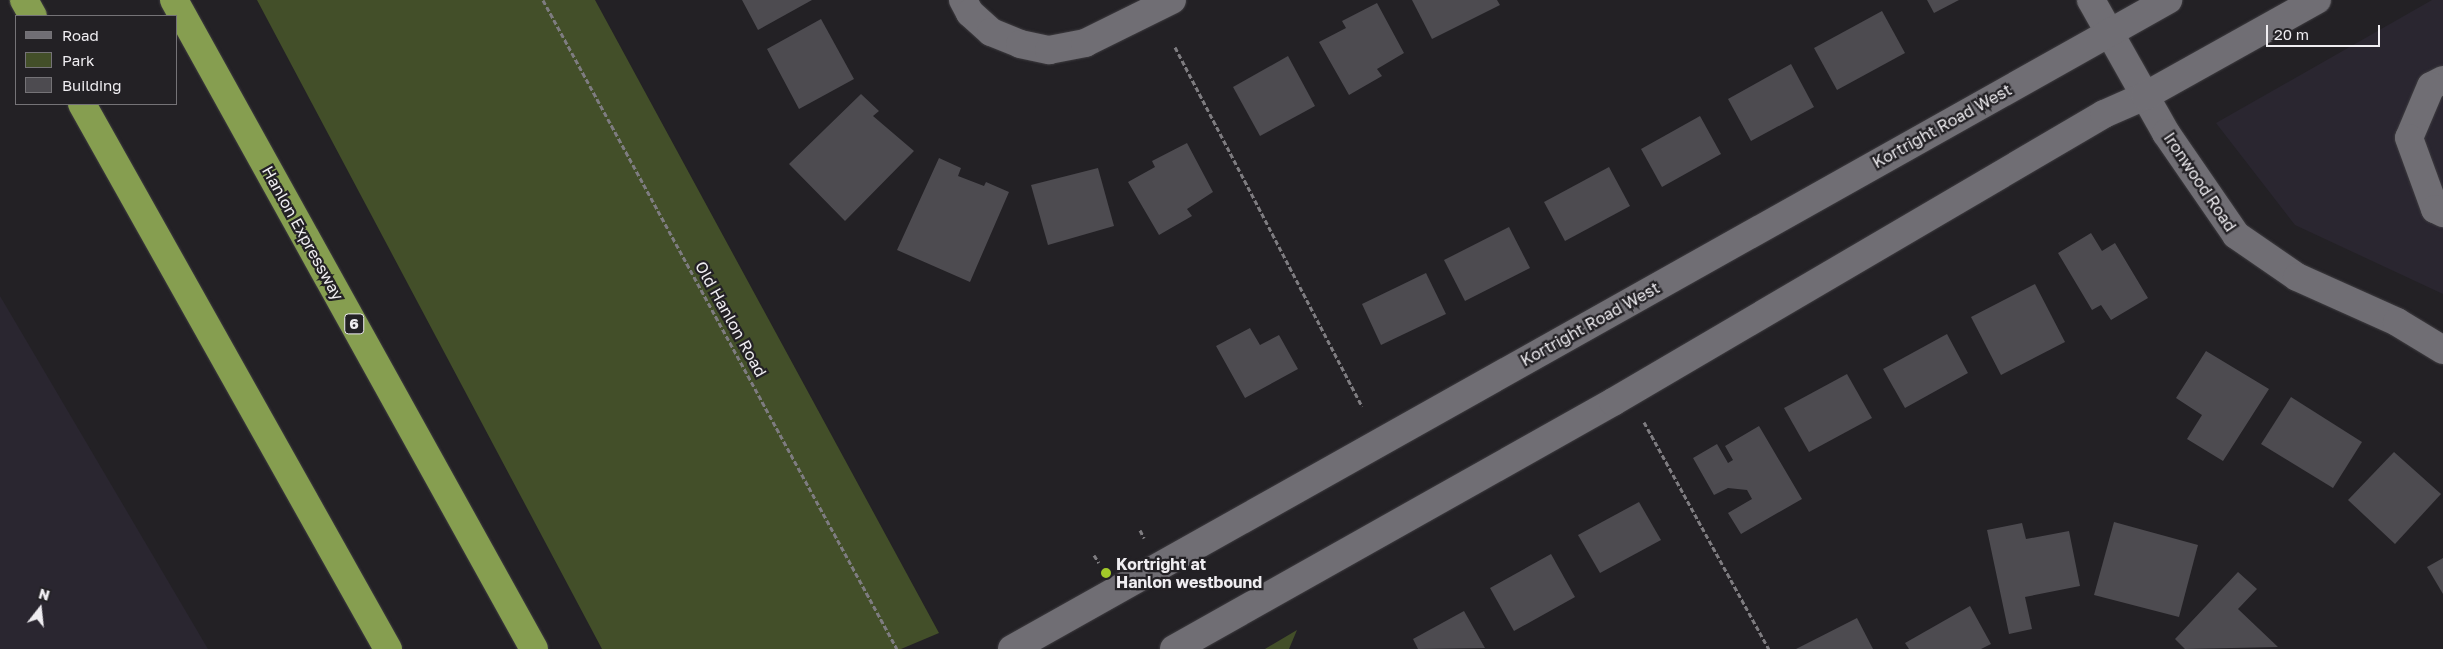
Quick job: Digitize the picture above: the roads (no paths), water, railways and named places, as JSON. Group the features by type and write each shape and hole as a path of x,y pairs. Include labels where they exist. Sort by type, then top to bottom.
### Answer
{"highway":[{"path":"24,0 32,15"},
{"name":"Hanlon Expressway","path":"174,0 534,649"},
{"path":"83,105 388,649"}],"street":[{"path":"963,0 970,13 991,32 1020,44 1049,50 1085,44 1172,0"},
{"name":"Ironwood Road","path":"2091,0 2166,133 2236,235 2297,277 2397,322 2443,350"},
{"name":"Kortright Road West","path":"1012,649 2168,0"},
{"path":"1174,649 1613,402 2104,114 2145,96 2317,0"},
{"path":"2443,80 2431,86 2409,138 2435,210 2443,213"}],"place":[{"name":"Kortright at Hanlon westbound","path":"1106,573"}]}
